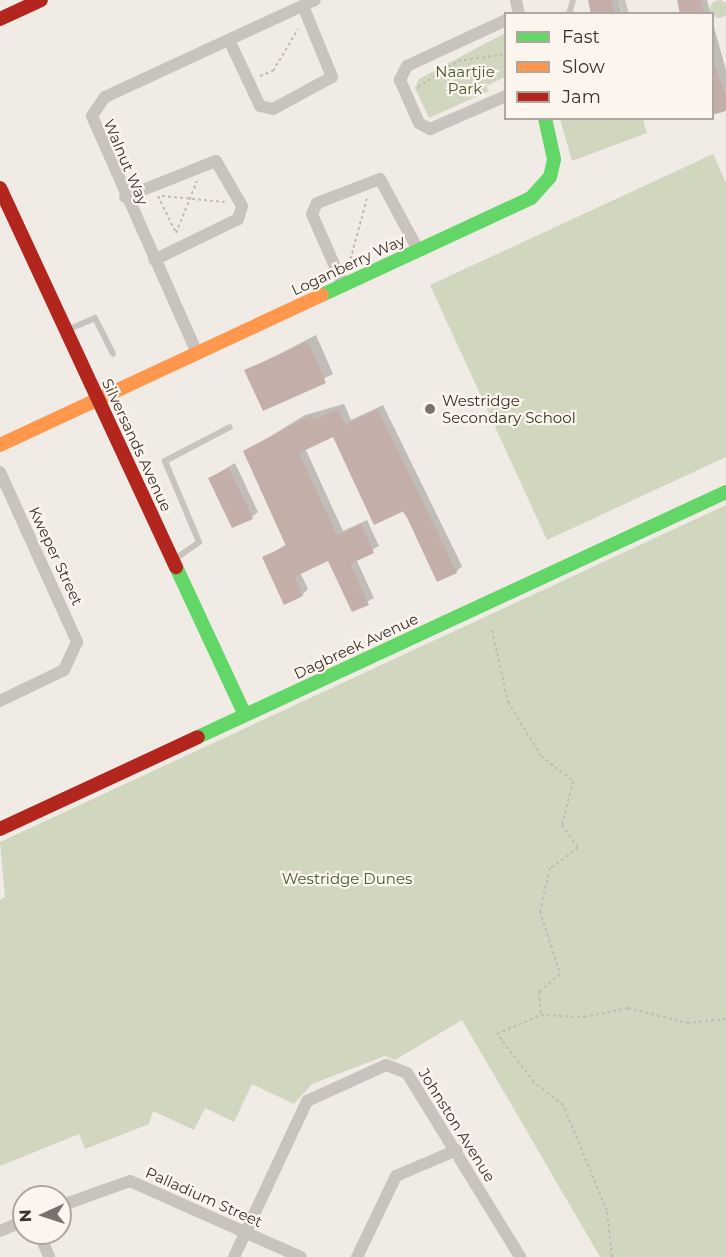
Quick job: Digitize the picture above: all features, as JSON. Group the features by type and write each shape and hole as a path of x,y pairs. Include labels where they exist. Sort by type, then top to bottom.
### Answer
{"street":[{"path":"0,19 41,0"},
{"name":"Walnut Way","path":"196,353 92,127 95,106 315,0"},
{"path":"229,40 248,82 266,110 328,83 332,70 303,6"},
{"path":"504,21 407,66 401,86 419,123 430,129 504,97"},
{"name":"Loganberry Way","path":"0,445 418,250 542,189 554,159 545,120"},
{"path":"125,197 156,190 206,161 222,165 242,206 238,219 154,261"},
{"path":"343,285 312,207 372,178 386,182 418,250"},
{"name":"Silversands Avenue","path":"0,188 245,715"},
{"name":"Kweper Street","path":"0,472 75,633 75,655 64,670 0,700"},
{"name":"Dagbreek Avenue","path":"0,829 726,492"},
{"name":"Johnston Avenue","path":"234,1257 307,1101 386,1065 407,1073 457,1150 520,1257"},
{"path":"357,1257 396,1176 457,1150"},
{"name":"Palladium Street","path":"72,1202 130,1181 301,1257"}],"lane":[{"path":"66,330 95,318 113,354"},
{"path":"172,560 199,542 165,461 230,427"}],"path":[{"path":"248,82 273,71 283,47 310,20"},
{"path":"401,86 412,90 458,61 504,54"},
{"path":"176,233 206,161"},
{"path":"343,285 372,178"},
{"path":"156,190 189,201 242,206"},
{"path":"156,190 182,246"},
{"path":"492,630 508,702 541,756 573,781 562,825 578,848 550,868 551,882 540,911 560,974 539,992 541,1015"},
{"path":"612,1257 607,1211 563,1105 534,1082 497,1034 541,1015 585,1017 628,1008 687,1023 726,1019"}],"green space":[{"path":"723,0 726,2 726,16 714,17 714,12 710,12 712,2"},
{"name":"Naartjie Park","path":"504,34 504,77 486,86 489,91 429,118 415,88 419,79"},
{"path":"560,120 643,120 647,133 572,161"},
{"path":"713,154 726,183 726,457 547,540 430,285"},
{"name":"Westridge Dunes","path":"726,505 726,1257 600,1257 462,1020 395,1060 385,1056 312,1084 294,1104 252,1084 234,1122 205,1108 194,1130 153,1111 149,1124 85,1149 79,1134 0,1166 0,900 5,897 0,842"}],"building":[{"path":"588,0 611,0 614,12 591,12"},
{"path":"677,0 700,0 703,12 680,12"},
{"path":"714,63 726,96 726,111 714,114"},
{"path":"308,342 326,383 263,411 244,370"},
{"path":"338,409 345,425 377,410 380,414 457,573 437,582 404,511 374,525 333,437 299,453 337,536 361,524 374,553 350,564 369,605 352,612 328,561 294,577 303,596 284,605 262,557 286,546 243,451 311,415 313,420"},
{"path":"229,468 253,519 232,528 208,478"}],"traffic: fast":[{"path":"322,295 531,198 550,177 554,159 545,120"},
{"path":"198,737 726,492"},
{"path":"176,567 245,715"}],"traffic: slow":[{"path":"0,445 322,295"}],"traffic: jam":[{"path":"0,19 41,0"},
{"path":"0,188 176,567"},
{"path":"0,829 198,737"}],"place":[{"name":"Westridge Secondary School","path":"430,409"}]}
